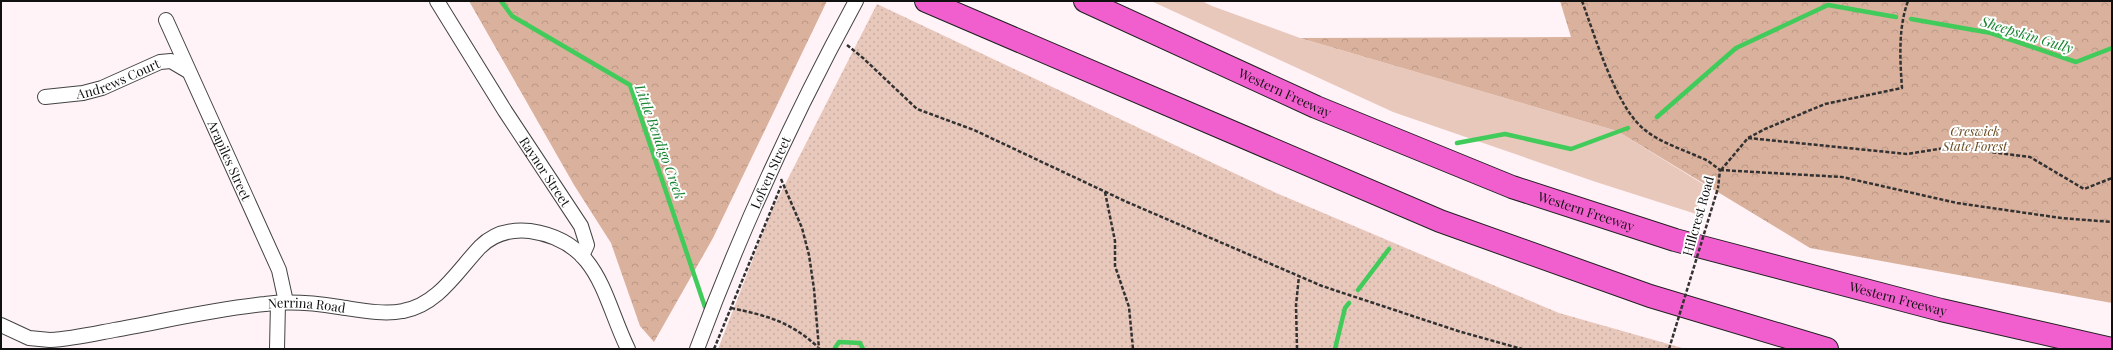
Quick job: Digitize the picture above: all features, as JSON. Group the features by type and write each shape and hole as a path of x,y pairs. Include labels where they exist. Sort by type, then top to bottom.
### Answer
{"highway":[{"path":"926,1 1440,221 1650,296 1827,349"},
{"name":"Western Freeway","path":"1085,1 1316,107 1512,187 1675,240 1941,310 2112,349"}],"street":[{"name":"Raynor Street","path":"437,1 581,226 587,245 582,256"},
{"name":"Lofven Street","path":"697,349 772,171 844,43 853,6"},
{"name":"Arapiles Street","path":"166,20 279,270 282,302 277,349"},
{"name":"Andrews Court","path":"45,97 83,94 102,88 160,62 171,61 188,71"},
{"name":"Nerrina Road","path":"1,325 29,338 57,339 244,306 282,302 382,312 408,310 422,305 435,296 487,242 497,235 513,230 529,231 549,236 565,243 582,256"},
{"path":"582,256 603,285 628,349"}],"path":[{"name":"Hillcrest Road","path":"1582,1 1616,88 1627,109 1637,122 1650,134 1708,161 1720,170 1718,188 1669,349"},
{"path":"1720,170 1748,138 1765,129 1825,104 1902,88 1900,57 1904,11 1908,1"},
{"path":"844,43 864,58 917,109 974,130 1105,192 1322,286 1458,331 1522,349"},
{"path":"1748,138 1907,154 1951,147 2030,157 2084,190 2112,178"},
{"path":"1720,170 1842,177 1957,204 2061,218 2112,222"},
{"path":"772,171 784,180 802,228 809,255 817,320 818,348"},
{"path":"714,349 784,180"},
{"path":"1105,192 1116,241 1115,266 1129,306 1133,349"},
{"path":"1297,349 1296,305 1299,276"},
{"path":"715,304 779,321 800,331 818,348"}],"shaded area":[{"path":"1151,1 1202,1 1300,38 1617,131 1703,184 1696,214 1596,182 1393,112"},
{"path":"877,4 1274,192 1559,313 1686,349 718,349 772,210"}],"green space":[{"path":"469,1 827,1 713,238 654,342 640,326 611,243 574,185"},
{"name":"Creswick State Forest","path":"1560,1 2112,1 2112,303 1810,248 1617,131 1300,38 1571,37"}],"waterway":[{"name":"Little Bendigo Creek","path":"501,1 512,16 630,85 705,307"},
{"name":"Sheepskin Gully","path":"1657,117 1736,48 1828,5 1896,17"},
{"name":"Sheepskin Gully","path":"1911,19 1991,33 2076,62 2112,48"},
{"name":"Sheepskin Gully","path":"1457,143 1505,134 1571,149 1628,128"},
{"name":"Sheepskin Gully","path":"1358,290 1389,249"},
{"name":"Sheepskin Gully","path":"1335,349 1345,308 1349,303"},
{"name":"Sheepskin Gully","path":"835,348 839,342 860,343 863,349"}]}
